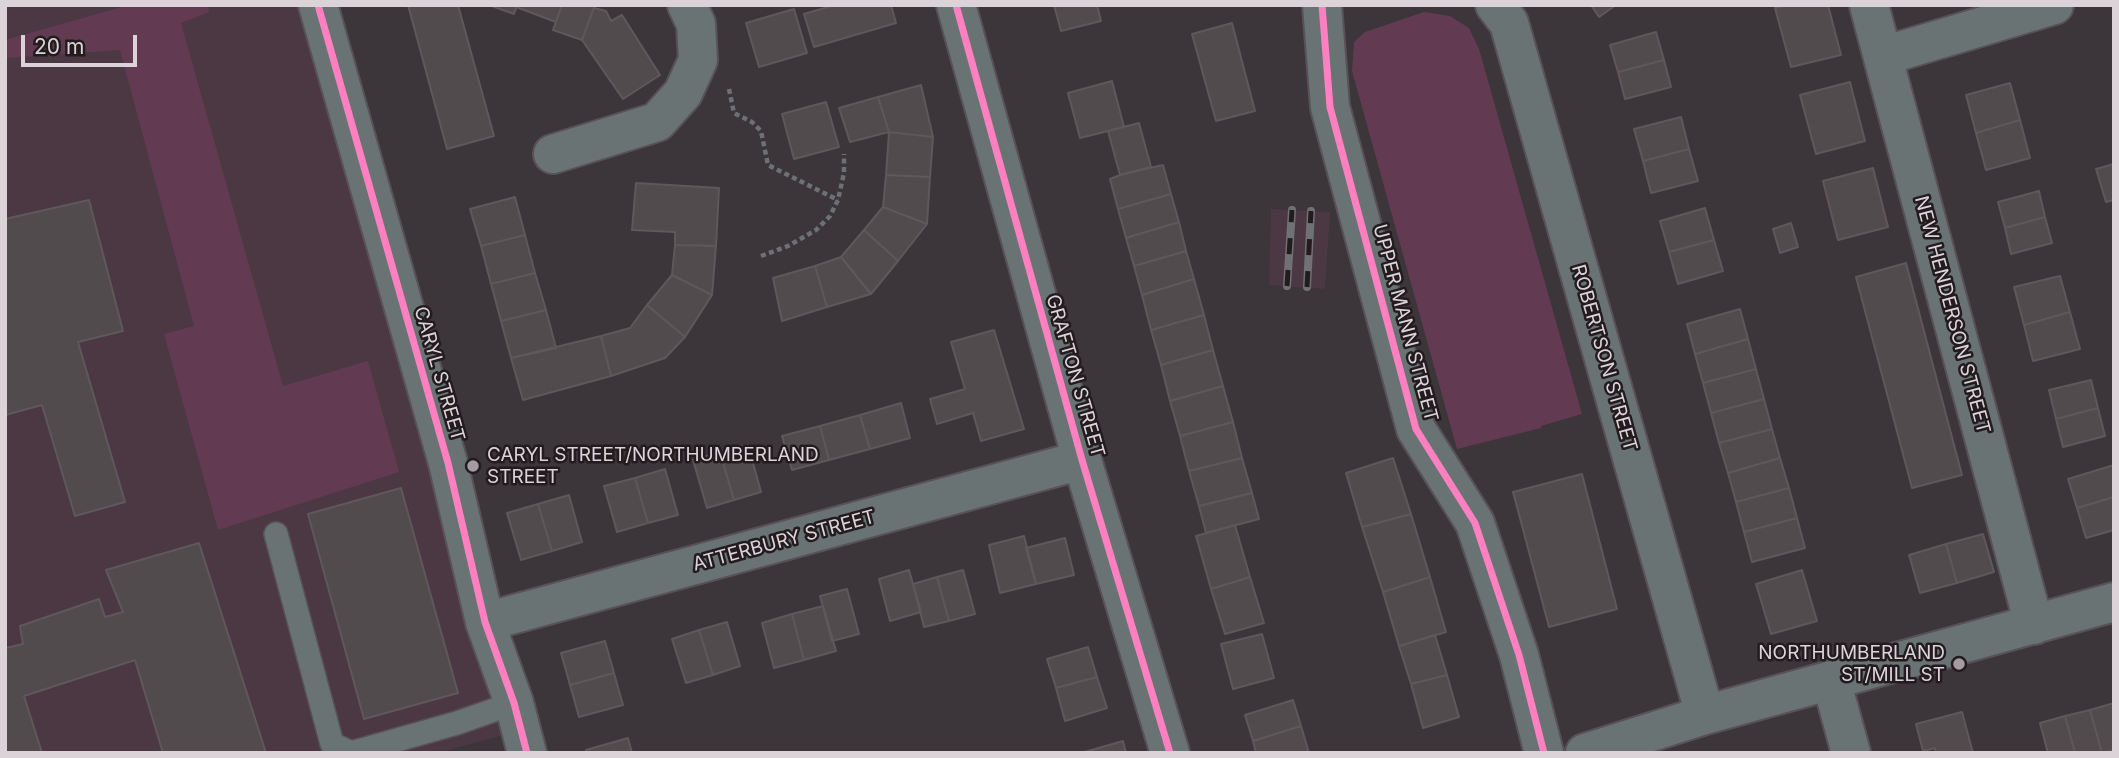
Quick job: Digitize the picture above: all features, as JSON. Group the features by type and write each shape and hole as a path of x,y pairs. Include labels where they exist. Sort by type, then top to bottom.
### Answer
{"street":[{"name":"CARYL STREET","path":"318,5 448,463 485,622 514,703 527,753"},
{"path":"553,154 657,122 683,93 698,60 696,24 687,5"},
{"name":"GRAFTON STREET","path":"956,5 1082,460 1170,753"},
{"name":"ROBERTSON STREET","path":"1495,5 1509,23 1705,715"},
{"name":"NEW HENDERSON STREET","path":"1869,5 2034,625"},
{"path":"1883,56 2054,5"},
{"name":"UPPER MANN STREET","path":"1328,7 1330,107 1416,429 1475,523 1519,655 1544,753"},
{"name":"ATTERBURY STREET","path":"485,622 1082,460"},
{"path":"1585,753 1705,715 2114,602"},
{"path":"1831,680 1851,753"}],"lane":[{"path":"276,534 332,744 351,752 457,723 514,703"}],"path":[{"path":"695,66 727,78 734,113 752,122 761,131 768,164 838,200"},
{"path":"761,256 788,246 816,230 830,216 838,200 844,173 844,154"}],"shaded area":[{"path":"5,5 318,5 522,730 438,753 5,753"},
{"path":"129,5 208,5 209,12 181,23 283,386 368,361 399,472 218,530 164,334 194,326 120,50 5,58 5,40"},
{"path":"1424,12 1450,16 1469,28 1479,49 1582,414 1541,428 1457,449 1352,71 1354,42 1365,32"},
{"path":"1271,209 1330,212 1325,289 1269,285"}],"building":[{"path":"408,5 458,5 494,136 447,149"},
{"path":"489,5 517,5 514,14"},
{"path":"562,5 556,22 516,7"},
{"path":"562,5 595,5 582,40 553,30"},
{"path":"835,5 891,5 896,23 814,47 804,14"},
{"path":"1054,5 1097,5 1101,21 1061,31"},
{"path":"1591,5 1616,5 1599,17"},
{"path":"1788,5 1828,5 1841,55 1791,67 1775,8"},
{"path":"594,8 606,11 611,21 622,15 660,75 623,99 582,40"},
{"path":"794,9 807,53 759,67 746,23"},
{"path":"1232,23 1255,111 1216,121 1192,34"},
{"path":"1656,32 1664,60 1618,72 1610,45"},
{"path":"1664,60 1671,87 1625,99 1618,72"},
{"path":"1112,81 1124,127 1080,138 1068,93"},
{"path":"1850,82 1865,141 1816,154 1800,95"},
{"path":"2010,83 2020,120 1976,133 1966,95"},
{"path":"921,85 933,137 889,132 878,97"},
{"path":"878,97 889,132 850,142 839,108"},
{"path":"826,102 839,147 794,159 782,114"},
{"path":"1681,117 1689,149 1643,161 1634,129"},
{"path":"2020,120 2030,158 1986,170 1976,133"},
{"path":"1139,123 1151,167 1120,175 1108,131"},
{"path":"889,132 933,137 930,177 886,175"},
{"path":"1689,149 1698,181 1651,193 1643,161"},
{"path":"2114,164 2114,200 2106,202 2096,169"},
{"path":"1163,165 1171,194 1118,209 1110,179"},
{"path":"1873,168 1888,227 1838,240 1823,181"},
{"path":"886,175 930,177 927,224 883,207"},
{"path":"636,183 719,188 716,246 675,245 675,232 632,230"},
{"path":"2039,191 2045,217 2005,228 1998,202"},
{"path":"1171,194 1179,222 1126,238 1118,209"},
{"path":"515,197 525,235 481,246 470,209"},
{"path":"89,200 123,331 78,342 125,502 75,516 42,405 5,415 5,219"},
{"path":"883,207 927,224 898,261 864,230"},
{"path":"1705,208 1714,240 1669,252 1660,221"},
{"path":"2045,217 2052,243 2011,254 2005,228"},
{"path":"1179,222 1186,251 1134,266 1126,238"},
{"path":"1791,223 1798,247 1780,253 1773,229"},
{"path":"864,230 898,261 871,294 841,257"},
{"path":"525,235 535,273 491,284 481,246"},
{"path":"1714,240 1723,271 1678,284 1669,252"},
{"path":"675,245 716,246 712,295 672,275"},
{"path":"1186,251 1194,279 1142,295 1134,266"},
{"path":"841,257 871,294 827,307 815,266"},
{"path":"1906,263 1962,475 1912,488 1856,277"},
{"path":"815,266 827,307 782,321 773,278"},
{"path":"535,273 546,310 501,321 491,284"},
{"path":"672,275 712,295 685,337 647,305"},
{"path":"2060,276 2070,312 2024,325 2014,287"},
{"path":"1194,279 1204,315 1151,330 1142,295"},
{"path":"647,305 685,337 665,358 611,376 601,336 630,328"},
{"path":"1740,309 1748,339 1695,354 1687,324"},
{"path":"546,310 556,348 511,358 501,321"},
{"path":"2070,312 2080,349 2033,361 2024,325"},
{"path":"1204,315 1213,350 1161,365 1151,330"},
{"path":"994,330 1024,429 981,441 973,413 937,424 930,399 965,389 951,342"},
{"path":"601,336 611,376 523,400 511,358"},
{"path":"1748,339 1756,369 1703,383 1695,354"},
{"path":"1213,350 1223,386 1170,401 1161,365"},
{"path":"1756,369 1764,399 1711,413 1703,383"},
{"path":"2091,380 2098,408 2056,419 2049,390"},
{"path":"1223,386 1233,422 1180,436 1170,401"},
{"path":"1764,399 1772,429 1719,443 1711,413"},
{"path":"901,403 910,438 870,449 860,415"},
{"path":"2098,408 2105,436 2063,447 2056,419"},
{"path":"860,415 870,449 829,460 820,426"},
{"path":"1233,422 1242,458 1189,471 1180,436"},
{"path":"820,426 829,460 792,470 782,436"},
{"path":"1772,429 1780,458 1728,473 1719,443"},
{"path":"748,445 761,492 734,500 720,452"},
{"path":"720,452 734,500 707,508 693,460"},
{"path":"1242,458 1252,493 1199,506 1189,471"},
{"path":"1393,458 1411,514 1362,527 1346,473"},
{"path":"1780,458 1789,488 1736,502 1728,473"},
{"path":"2114,465 2114,497 2077,508 2068,479"},
{"path":"665,469 678,515 648,523 635,478"},
{"path":"1582,474 1617,609 1549,627 1513,492"},
{"path":"635,478 648,523 617,532 604,486"},
{"path":"401,488 458,693 364,719 308,514"},
{"path":"1789,488 1797,518 1744,532 1736,502"},
{"path":"1252,493 1259,519 1206,533 1199,506"},
{"path":"569,495 582,542 552,551 538,504"},
{"path":"2114,497 2114,530 2086,538 2077,508"},
{"path":"538,504 552,551 521,560 507,513"},
{"path":"1411,514 1430,577 1383,592 1362,527"},
{"path":"1797,518 1805,548 1752,562 1744,532"},
{"path":"1235,525 1250,577 1211,589 1196,536"},
{"path":"1983,534 1994,572 1957,583 1946,544"},
{"path":"1024,536 1036,584 1000,593 989,545"},
{"path":"1065,538 1074,575 1036,584 1026,548"},
{"path":"199,543 266,753 163,753 135,660 24,696 42,753 5,753 5,646 23,644 20,626 99,599 105,617 123,612 106,570"},
{"path":"1946,544 1957,583 1920,593 1909,555"},
{"path":"909,570 921,612 890,621 879,579"},
{"path":"963,570 975,614 949,621 937,577"},
{"path":"1802,570 1817,621 1771,634 1756,584"},
{"path":"937,577 949,621 924,627 913,584"},
{"path":"1250,577 1264,623 1225,634 1211,589"},
{"path":"1430,577 1446,632 1399,646 1383,592"},
{"path":"847,589 859,634 832,641 820,596"},
{"path":"823,606 836,651 804,660 792,614"},
{"path":"792,614 804,660 774,668 762,623"},
{"path":"727,622 740,666 713,675 699,630"},
{"path":"699,630 713,675 686,683 672,639"},
{"path":"1262,634 1274,678 1233,689 1221,644"},
{"path":"1435,635 1447,675 1411,684 1399,646"},
{"path":"605,641 614,673 570,685 561,653"},
{"path":"1088,647 1097,677 1056,688 1047,659"},
{"path":"614,673 623,705 579,717 570,685"},
{"path":"1447,675 1459,717 1423,728 1411,684"},
{"path":"1097,677 1107,708 1065,721 1056,688"},
{"path":"1293,700 1301,726 1253,741 1245,715"},
{"path":"2114,703 2114,750 2102,753 2090,710"},
{"path":"2090,710 2102,753 2075,753 2065,716"},
{"path":"1962,712 1973,753 1936,753 1935,748 1923,751 1916,724"},
{"path":"2065,716 2075,753 2048,753 2040,723"},
{"path":"1301,726 1309,753 1256,753 1253,741"},
{"path":"628,738 632,753 587,753 586,750"},
{"path":"1123,741 1126,753 1081,753"}],"railway":[{"path":"1287,286 1292,210"},
{"path":"1307,287 1311,211"}],"cycle path":[{"path":"318,5 448,463 485,622 514,703 527,753"},
{"path":"956,5 1082,460 1170,753"},
{"path":"1322,5 1330,107 1416,429 1475,523 1519,655 1544,753"}],"place":[{"name":"CARYL STREET/NORTHUMBERLAND STREET","path":"473,466"},
{"name":"NORTHUMBERLAND ST/MILL ST","path":"1959,664"}]}
